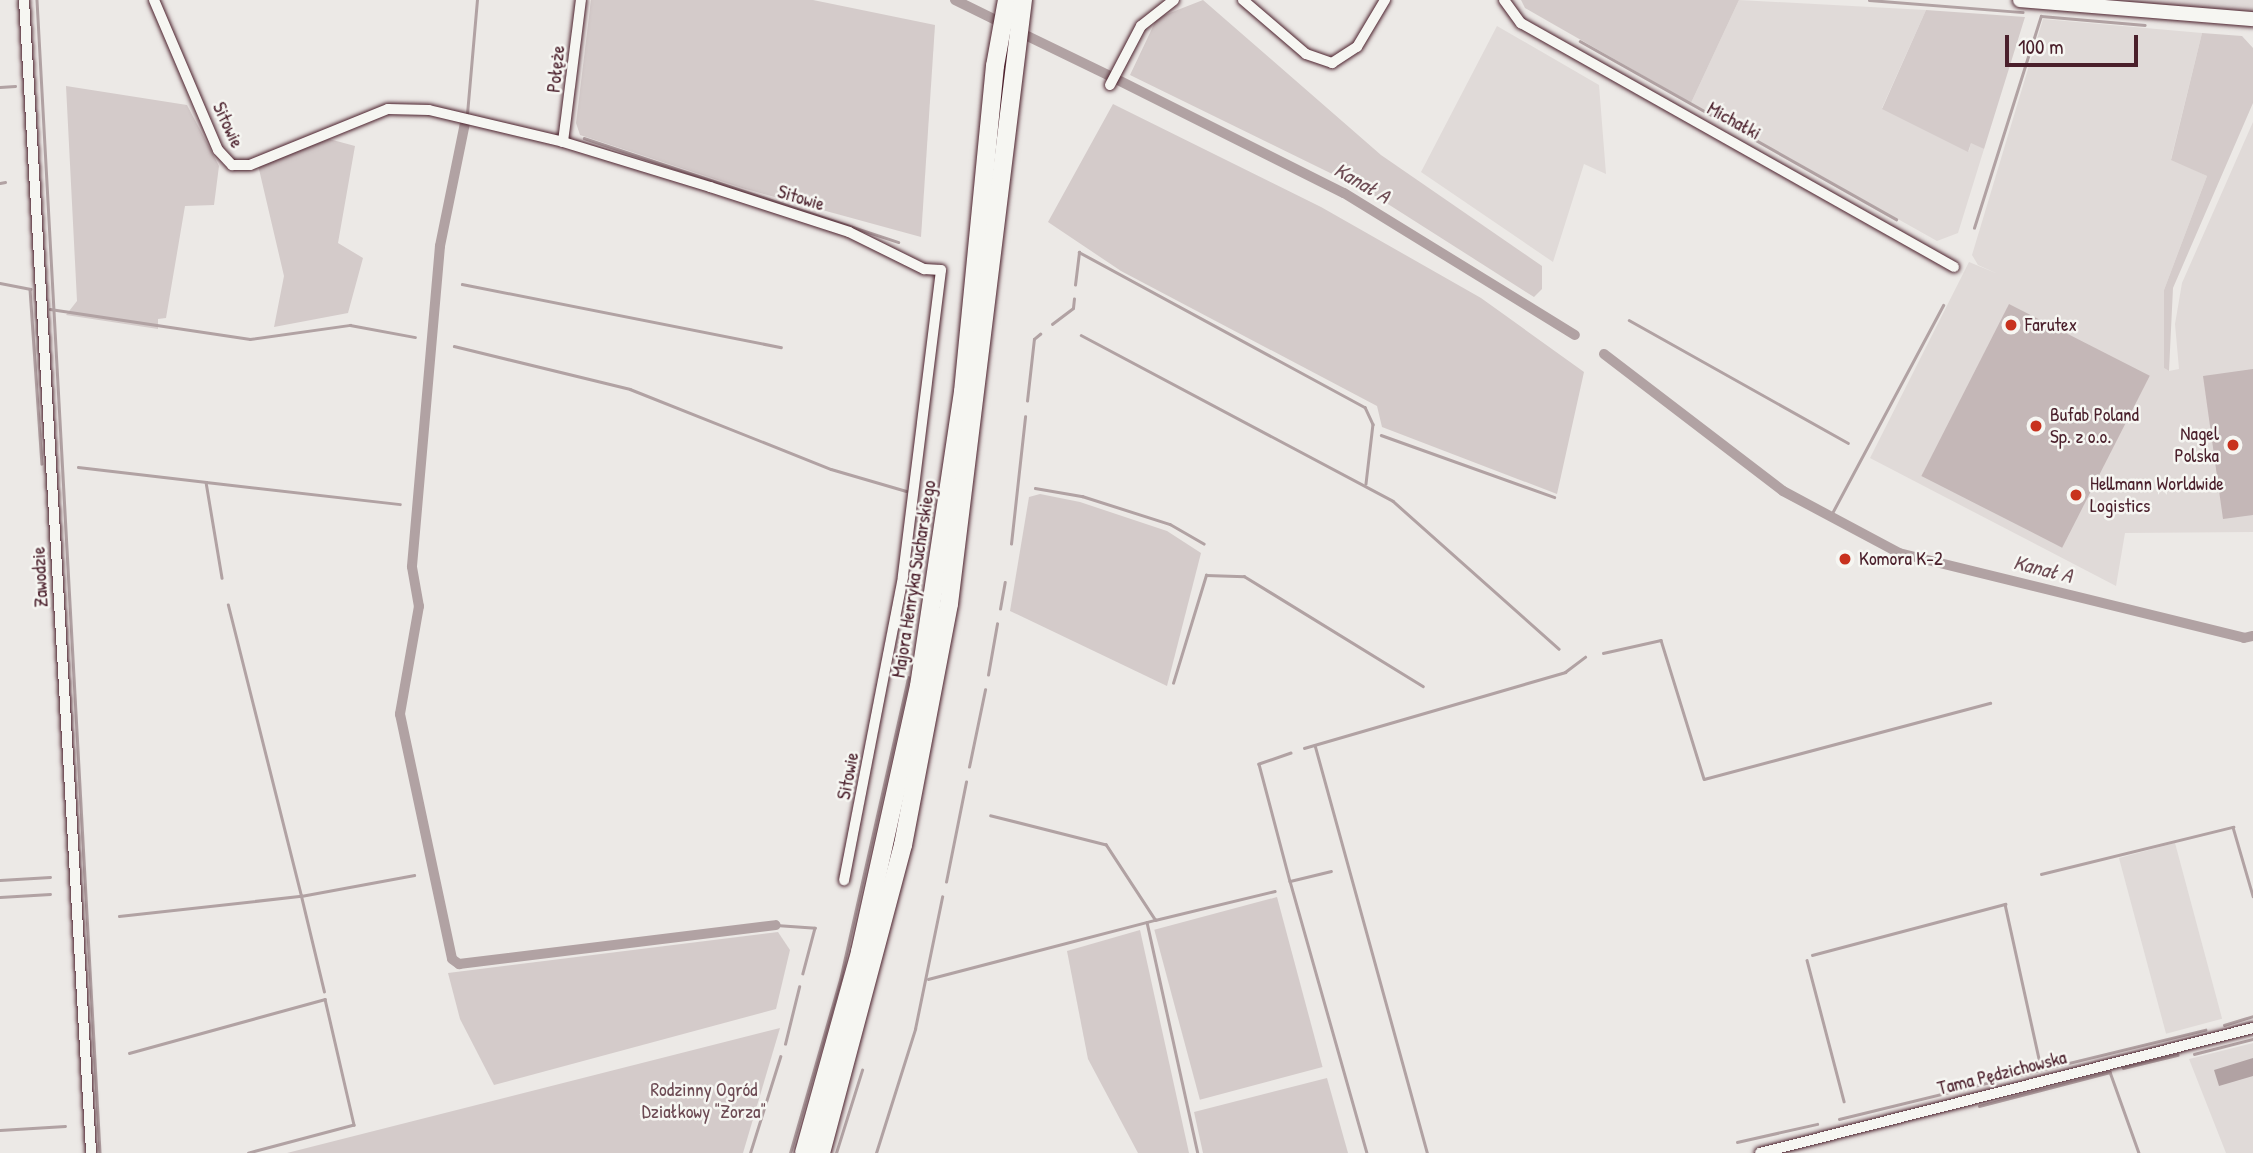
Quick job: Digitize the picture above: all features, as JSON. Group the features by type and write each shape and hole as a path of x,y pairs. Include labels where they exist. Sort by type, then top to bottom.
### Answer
{"highway":[{"name":"Majora Henryka Sucharskiego","path":"821,1153 881,936 933,696 972,444 1007,8 1023,0"},
{"path":"1007,8 1032,0"},
{"name":"Majora Henryka Sucharskiego","path":"804,1153 888,839 923,659 963,392 1003,71"}],"street":[{"name":"Zawodzie","path":"24,0 91,1153"},
{"name":"Sitowie","path":"154,0 218,150 232,165 250,165 388,108 429,110 563,142 820,222 924,269 941,270 903,577 844,880"},
{"name":"Połęże","path":"563,142 581,0"},
{"path":"1110,85 1141,26 1174,0"},
{"path":"1243,0 1306,54 1332,63 1357,47 1385,0"},
{"name":"Michałki","path":"1504,0 1521,23 1954,267"},
{"path":"2020,0 2253,19"},
{"name":"Tama Pędzichowska","path":"1760,1153 2253,1028"}],"shaded area":[{"path":"1739,0 1926,10 1882,108 1969,151 1971,142 1984,149 1958,233 1937,241 1691,103"},
{"path":"2109,0 2253,0 2253,12"},
{"path":"2043,19 2202,33 2171,159 2207,176 2164,290 2164,368 2169,371 2179,369 2175,324 2182,283 2253,122 2253,532 2125,533 2116,586 1870,458 1969,262 1998,274 1978,265 1972,255"},
{"path":"1497,26 1599,85 1606,174 1584,164 1553,262 1421,172"},
{"path":"2175,843 2222,1019 2166,1034 2119,858"},
{"path":"2253,1043 2253,1153 2226,1153 2189,1059"},
{"path":"2253,1058 2253,1076 2219,1086 2214,1070"}],"green space":[{"path":"591,0 813,0 935,25 921,237 742,188 580,135 576,123"},
{"path":"1203,0 1381,155 1542,266 1542,289 1534,297 1369,192 1130,75 1157,18"},
{"path":"1521,0 1739,0 1691,103 1525,8"},
{"path":"1926,10 2025,17 1984,149 1971,143 1968,152 1882,109"},
{"path":"2202,33 2242,36 2253,48 2253,103 2173,288 2169,371 2164,368 2164,290 2207,176 2171,160"},
{"path":"66,86 187,105 219,166 214,205 185,206 166,318 158,319 158,329 66,315 77,301"},
{"path":"1113,104 1321,207 1481,298 1584,372 1557,494 1382,427 1377,406 1121,271 1048,222"},
{"path":"329,139 355,146 338,243 363,258 348,313 274,327 284,276 258,165"},
{"path":"1040,494 1080,502 1167,531 1201,553 1167,686 1010,611 1029,497"},
{"path":"1277,897 1323,1067 1200,1100 1154,930"},
{"path":"1140,930 1189,1153 1138,1153 1088,1059 1067,951"},
{"path":"778,932 790,950 776,1009 494,1085 460,1019 448,973"},
{"name":"Rodzinny Ogród Działkowy \"Zorza\"","path":"780,1028 743,1153 287,1153"},
{"path":"1327,1078 1348,1153 1203,1153 1194,1112"}],"building":[{"name":"Bufab Poland Sp. z o.o.","path":"2009,304 2150,376 2062,548 1921,476"},
{"name":"Nagel Polska","path":"2253,369 2253,515 2223,519 2203,376"}],"waterway":[{"path":"37,0 100,1153"},
{"path":"467,114 477,0"},
{"name":"Kanał A","path":"955,0 1004,24"},
{"path":"1869,0 2023,12"},
{"path":"1974,228 2041,16 2145,25"},
{"name":"Kanał A","path":"1017,31 1108,75"},
{"path":"1580,41 1896,219"},
{"name":"Kanał A","path":"1120,81 1344,193 1575,335"},
{"path":"0,87 15,86"},
{"path":"465,123 440,246 412,567 419,606 400,714 452,959 459,964 776,925"},
{"path":"584,138 898,242"},
{"path":"0,183 5,182"},
{"path":"1075,285 1079,252 1365,407 1373,424 1366,484"},
{"path":"0,283 30,289 42,464"},
{"path":"462,284 781,347"},
{"path":"1052,324 1073,308 1074,299"},
{"path":"1830,517 1943,305"},
{"path":"50,309 250,339 350,325 415,337"},
{"path":"1629,320 1848,443"},
{"path":"1027,401 1034,339 1040,334"},
{"path":"1081,335 1393,501 1559,649"},
{"path":"454,346 630,389 831,469 906,491"},
{"name":"Kanał A","path":"1604,354 1783,491 1899,553 2244,638 2253,636"},
{"path":"1011,544 1025,417"},
{"path":"1381,435 1554,497"},
{"path":"78,467 206,482 222,578"},
{"path":"206,482 400,504"},
{"path":"1035,488 1082,496 1170,524 1204,544"},
{"path":"1173,683 1206,575 1244,576 1423,686"},
{"path":"1000,609 1005,582"},
{"path":"119,916 301,896 228,605"},
{"path":"988,675 997,624"},
{"path":"1603,653 1661,640 1704,779 1990,703"},
{"path":"1304,748 1565,672 1585,657"},
{"path":"790,1153 840,980 908,678"},
{"path":"969,767 985,690"},
{"path":"1315,745 1427,1153"},
{"path":"1291,753 1259,764 1290,881 1331,871"},
{"path":"946,882 966,782"},
{"path":"928,979 1155,920 1106,845 991,816"},
{"path":"2041,874 2233,827 2253,896"},
{"path":"324,992 301,896 414,875"},
{"path":"0,880 50,877"},
{"path":"1290,881 1367,1153"},
{"path":"1155,920 1275,891"},
{"path":"0,897 50,894"},
{"path":"876,1153 915,1029 942,897"},
{"path":"1812,955 2005,904 2041,1068"},
{"path":"1147,922 1198,1153"},
{"path":"776,925 815,928 803,973"},
{"path":"1807,960 1844,1101"},
{"path":"785,1044 799,987"},
{"path":"129,1053 325,999 354,1125 249,1153"},
{"path":"2224,1025 2253,1016"},
{"path":"1839,1119 2205,1030"},
{"path":"2194,1054 2253,1039"},
{"path":"2123,1068 2177,1055"},
{"path":"750,1153 780,1057"},
{"path":"836,1153 862,1070"},
{"path":"1979,1106 2110,1072 2139,1153"},
{"path":"1737,1142 1817,1124"},
{"path":"0,1130 65,1126"}],"place":[{"name":"Farutex","path":"2011,325"},
{"name":"Bufab Poland Sp. z o.o.","path":"2036,426"},
{"name":"Nagel Polska","path":"2233,445"},
{"name":"Hellmann Worldwide Logistics","path":"2076,495"},
{"name":"Komora K-2","path":"1845,559"}]}
